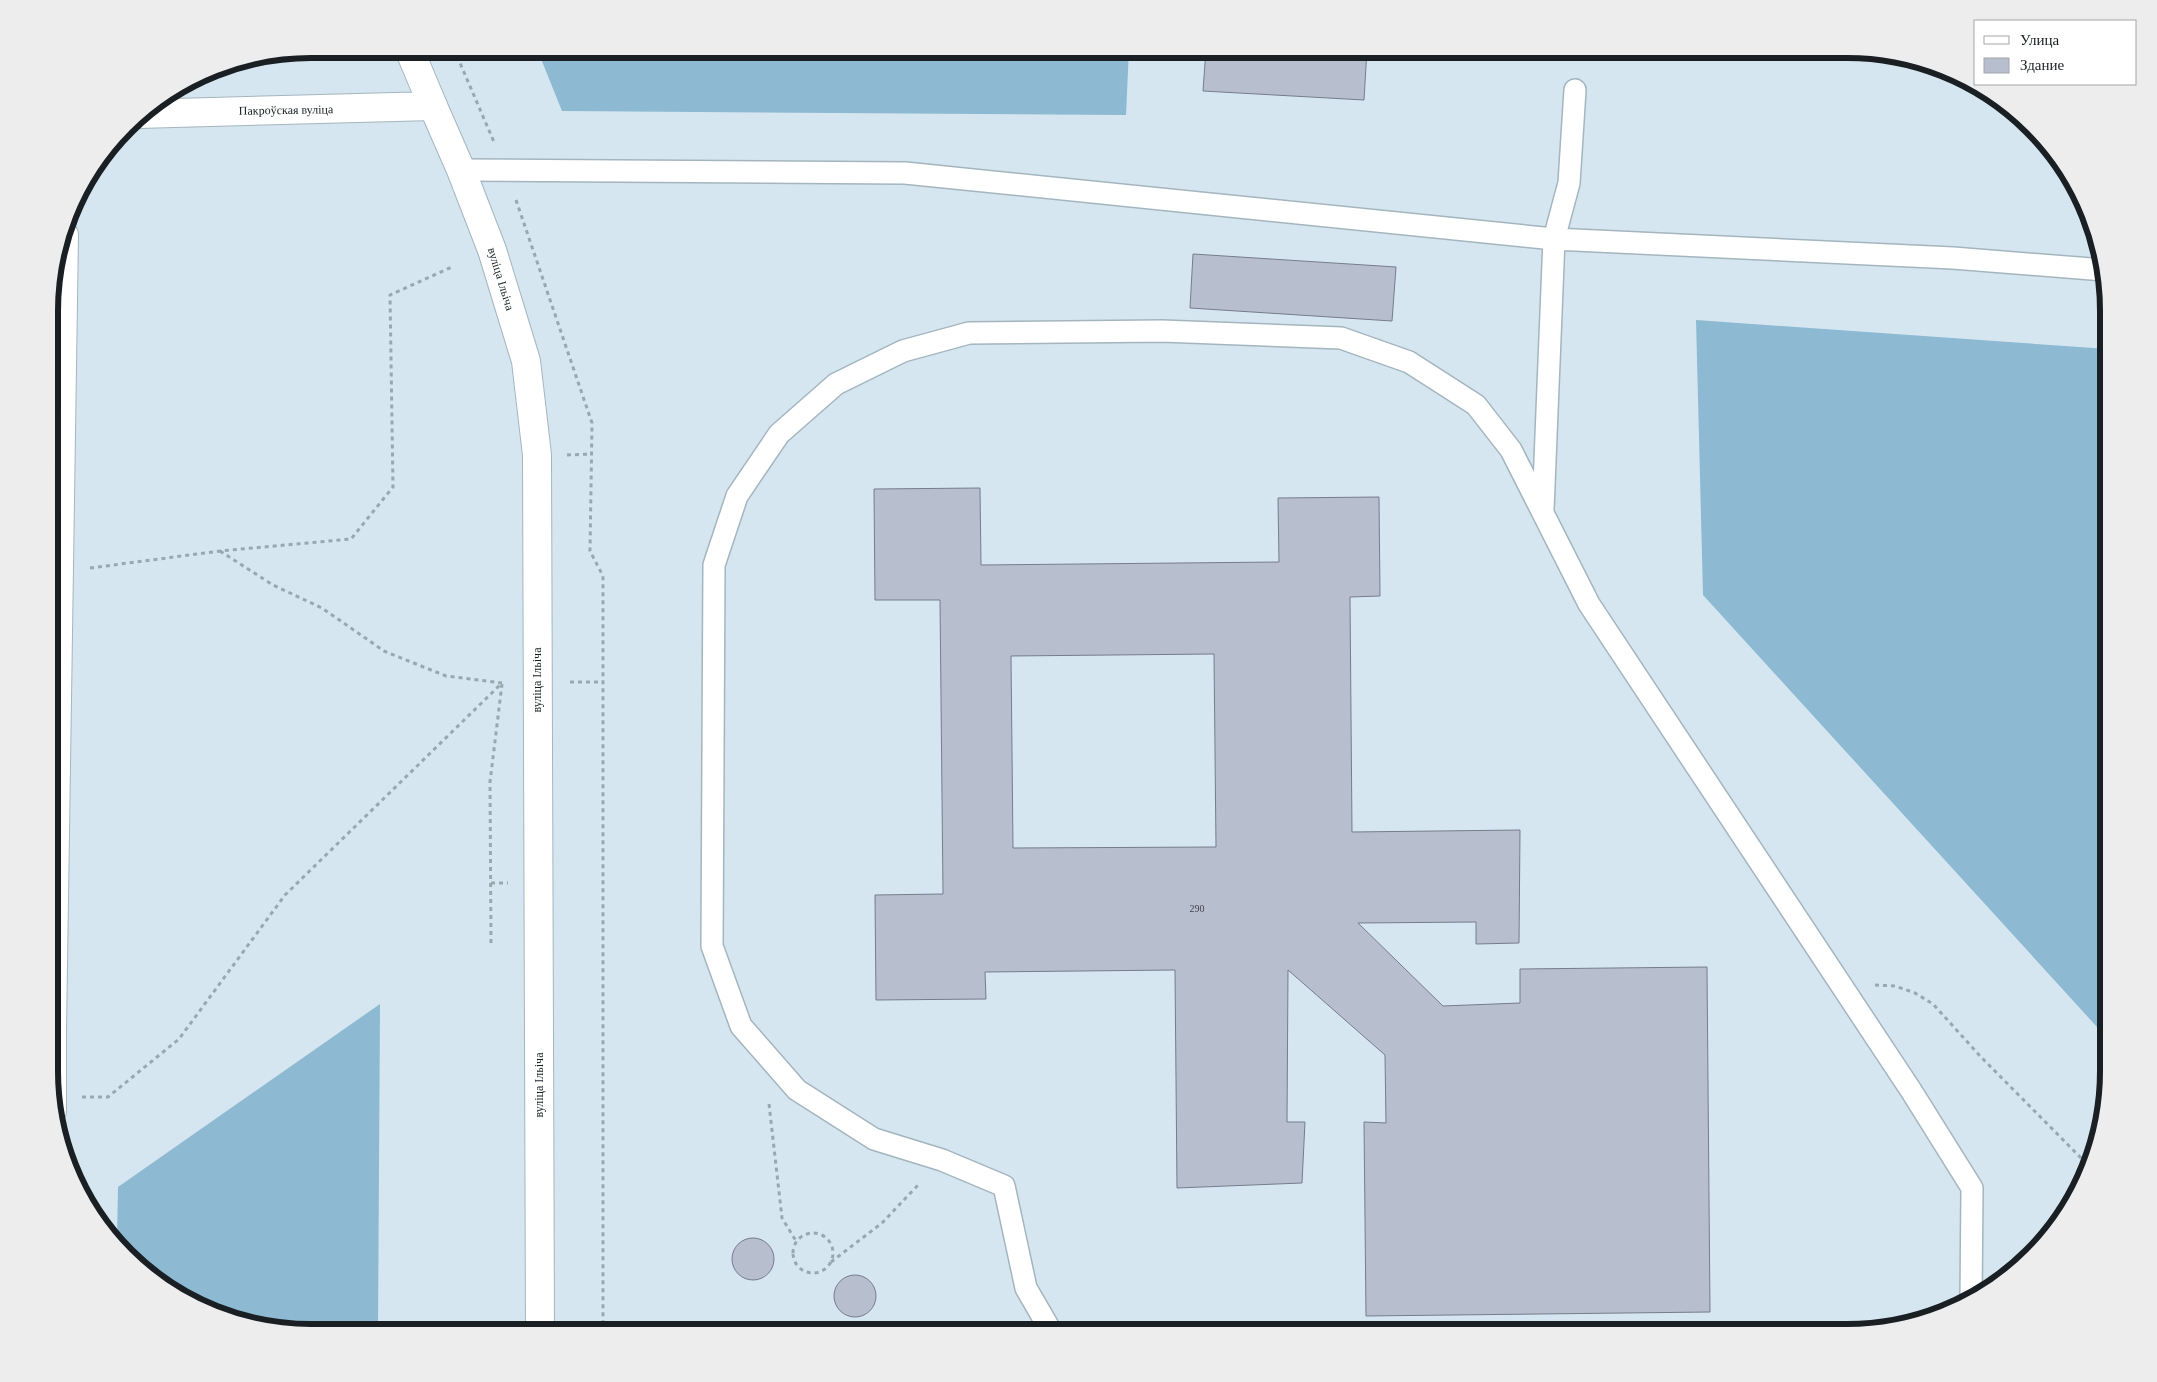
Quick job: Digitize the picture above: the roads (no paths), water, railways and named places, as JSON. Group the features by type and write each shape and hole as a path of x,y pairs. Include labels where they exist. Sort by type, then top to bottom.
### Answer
{"street":[{"name":"вуліца Ільіча","path":"413,58 461,170 492,250 526,361 537,455 540,1324"},
{"name":"Пакроўская вуліца","path":"152,114 433,106"},
{"path":"58,629 64,254"}],"lane":[{"path":"1543,510 1554,239 1569,183 1574,90"},
{"path":"461,170 904,173 1554,239 1953,258 2096,269"},
{"path":"1047,1324 1026,1288 1004,1186 942,1160 874,1139 797,1090 741,1026 712,946 714,565 737,496 779,434 836,384 903,350 969,333 1162,331 1341,338 1409,362 1476,405 1511,450 1589,604 1912,1092 1972,1188 1971,1292"}]}
